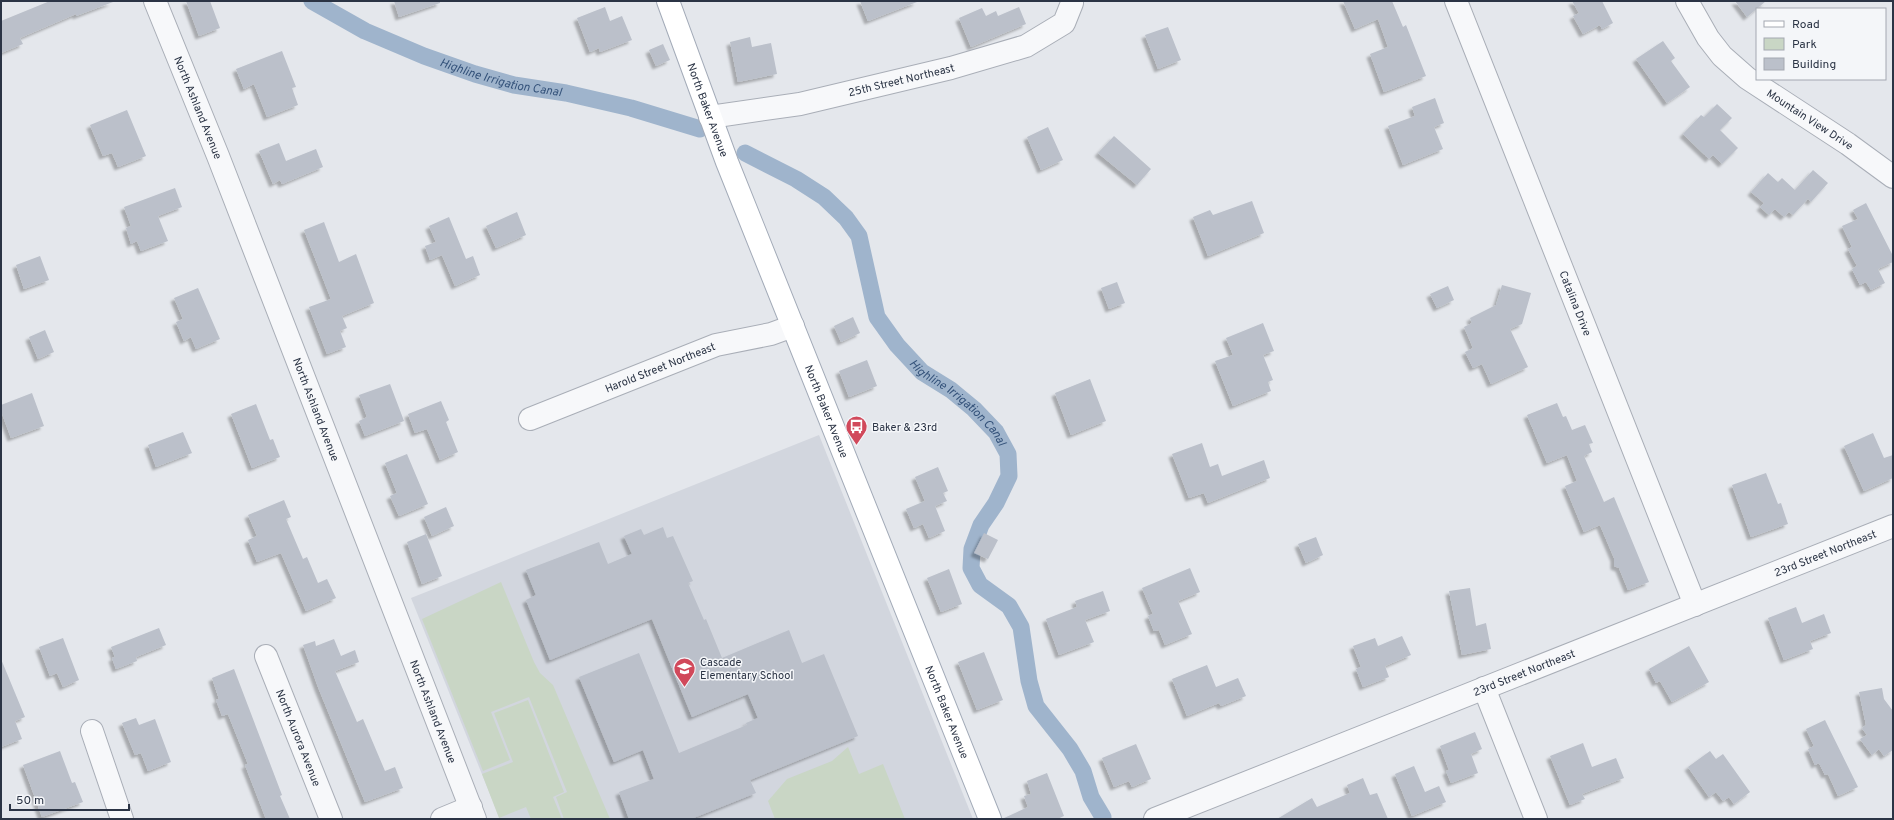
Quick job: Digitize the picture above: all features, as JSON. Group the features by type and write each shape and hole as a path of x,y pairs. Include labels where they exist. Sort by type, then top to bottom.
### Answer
{"main road":[{"name":"North Baker Avenue","path":"668,1 710,117 990,819"}],"street":[{"name":"North Ashland Avenue","path":"155,1 220,163 473,813"},
{"name":"Catalina Drive","path":"1456,1 1695,605"},
{"name":"Mountain View Drive","path":"1687,1 1708,38 1722,56 1759,86 1848,144 1893,177"},
{"name":"25th Street Northeast","path":"710,117 800,104 951,68 1026,46 1064,23 1072,3"},
{"name":"Harold Street Northeast","path":"530,419 716,346 771,334 793,326"},
{"name":"23rd Street Northeast","path":"1155,819 1893,526"},
{"name":"North Aurora Avenue","path":"266,656 332,819"},
{"path":"1484,688 1536,819"},
{"path":"92,731 122,819"},
{"path":"442,819 473,813"}],"shaded area":[{"name":"Cascade Elementary School","path":"819,435 973,819 500,819 411,598"}],"green space":[{"path":"501,582 534,662 540,673 553,685 610,819 564,819 556,797 567,792 529,697 491,712 510,760 483,771 422,619"},
{"path":"528,700 564,792 553,797 562,819 531,819 526,807 499,818 482,774 513,762 494,713"},
{"path":"848,747 859,774 883,764 905,819 775,819 768,801 787,779 832,761"}],"building":[{"path":"50,1 113,2 76,16 76,14 20,38 23,44 1,53 1,21"},
{"path":"186,1 210,1 220,28 199,36"},
{"path":"394,1 440,1 440,3 399,17"},
{"path":"860,1 916,1 917,2 868,21"},
{"path":"1343,1 1392,1 1403,27 1406,25 1426,76 1384,92 1370,54 1388,47 1378,19 1355,29"},
{"path":"1572,1 1602,1 1613,23 1602,29 1600,25 1583,34 1573,16 1579,13"},
{"path":"1735,1 1766,1 1756,8 1747,17"},
{"path":"605,7 610,21 622,16 632,40 600,52 599,48 590,52 577,18"},
{"path":"1019,7 1026,24 971,47 959,18 982,8 986,16 996,11 998,16"},
{"path":"1168,27 1181,60 1158,69 1145,35"},
{"path":"750,37 752,47 771,43 777,74 738,82 730,42"},
{"path":"1663,41 1675,58 1671,61 1690,87 1667,103 1636,59"},
{"path":"663,44 670,60 656,66 649,50"},
{"path":"282,51 296,87 292,88 298,105 267,117 254,84 244,89 236,69"},
{"path":"1435,98 1444,123 1434,127 1443,149 1403,165 1388,126 1415,116 1412,107"},
{"path":"1717,104 1732,118 1720,130 1738,148 1722,164 1713,155 1709,159 1683,134 1701,115 1704,117"},
{"path":"127,110 146,156 118,167 112,153 103,156 90,125"},
{"path":"1048,127 1063,160 1041,170 1027,137"},
{"path":"1114,136 1151,169 1137,185 1098,153"},
{"path":"279,143 286,161 316,149 323,167 282,184 280,180 273,184 259,151"},
{"path":"1813,170 1828,183 1811,202 1808,199 1793,215 1789,212 1784,217 1775,209 1769,215 1760,207 1764,203 1751,192 1768,173 1778,182 1782,178 1795,190"},
{"path":"175,188 182,207 158,216 168,241 141,251 137,241 131,244 126,228 131,226 124,207"},
{"path":"1252,201 1264,233 1208,256 1193,217 1210,210 1213,215"},
{"path":"1866,203 1893,256 1893,262 1878,269 1885,283 1871,290 1866,282 1860,285 1852,269 1857,266 1848,249 1852,247 1842,226 1858,219 1853,210"},
{"path":"517,212 526,235 496,248 486,226"},
{"path":"449,217 466,259 473,256 480,275 455,286 442,255 430,260 425,246 436,242 429,226"},
{"path":"324,222 339,262 356,254 374,303 342,316 347,328 340,331 346,347 327,354 309,307 331,299 304,230"},
{"path":"40,256 49,280 24,289 16,265"},
{"path":"1117,282 1125,303 1109,309 1101,288"},
{"path":"1502,285 1531,293 1522,324 1510,329 1528,367 1491,384 1482,364 1473,368 1465,352 1473,348 1464,327 1472,323 1470,318 1496,305"},
{"path":"1448,286 1454,300 1437,308 1430,294"},
{"path":"198,288 220,339 196,349 191,337 184,341 176,322 183,319 174,298"},
{"path":"853,317 860,333 841,342 834,326"},
{"path":"1263,323 1274,351 1263,355 1273,380 1268,382 1271,391 1233,406 1215,361 1233,355 1226,338"},
{"path":"45,330 54,352 38,359 29,337"},
{"path":"867,360 877,386 849,397 839,371"},
{"path":"1090,379 1106,421 1071,435 1055,393"},
{"path":"390,384 404,421 365,436 359,421 367,417 359,395"},
{"path":"32,393 44,426 11,438 1,411 1,405"},
{"path":"441,401 449,420 446,422 458,452 440,460 427,429 415,433 408,414"},
{"path":"1557,403 1563,417 1566,416 1572,430 1585,425 1593,443 1589,444 1592,452 1584,456 1604,502 1614,497 1649,582 1628,590 1619,568 1614,566 1614,558 1600,525 1584,532 1565,486 1577,481 1567,455 1547,463 1527,415"},
{"path":"256,404 270,440 273,439 280,457 252,468 231,414"},
{"path":"183,432 192,453 156,467 148,445"},
{"path":"1873,433 1884,458 1893,455 1893,478 1864,491 1844,446"},
{"path":"1202,443 1210,467 1218,464 1222,476 1264,460 1270,478 1208,503 1204,493 1189,498 1172,454"},
{"path":"407,454 428,504 399,516 390,496 397,493 385,463"},
{"path":"938,467 948,491 943,493 947,501 935,506 945,531 929,538 923,524 914,528 906,509 925,501 915,477"},
{"path":"1766,473 1778,504 1781,503 1788,524 1751,537 1732,485"},
{"path":"284,500 291,517 286,519 303,559 307,557 318,583 327,579 336,598 306,611 281,553 257,562 248,540 257,536 248,515"},
{"path":"446,507 454,526 432,536 424,517"},
{"path":"663,527 667,538 673,536 693,581 688,583 704,620 706,619 722,658 789,630 802,663 824,654 858,736 750,780 756,793 691,819 629,819 619,792 654,779 643,750 614,762 579,677 639,653 679,753 747,725 746,723 758,718 748,694 692,717 652,619 550,660 526,600 536,595 526,570 599,542 608,564 632,554 624,536 641,529 644,535"},
{"path":"984,533 998,540 988,559 974,553"},
{"path":"426,534 442,576 422,584 407,542"},
{"path":"1316,537 1323,555 1306,563 1298,544"},
{"path":"1190,568 1200,592 1178,601 1192,634 1165,645 1159,630 1154,631 1148,616 1153,614 1142,588"},
{"path":"949,569 962,604 941,612 927,578"},
{"path":"1470,588 1476,626 1486,623 1491,649 1462,655 1449,591"},
{"path":"1103,591 1110,611 1085,620 1094,642 1059,655 1046,619 1077,607 1075,601"},
{"path":"1796,607 1802,623 1824,614 1831,633 1810,641 1813,649 1784,660 1768,618"},
{"path":"159,628 166,645 136,657 137,661 116,669 112,658 115,657 111,647"},
{"path":"1402,636 1411,655 1385,666 1389,677 1363,687 1356,669 1361,667 1353,646 1375,638 1378,646"},
{"path":"63,638 79,680 63,687 57,673 50,676 39,647"},
{"path":"334,639 341,656 355,650 359,662 335,671 357,722 363,719 385,771 395,767 403,788 365,802 318,687 303,645 315,641 316,646"},
{"path":"1689,646 1709,682 1672,702 1660,681 1656,683 1649,669"},
{"path":"984,652 1003,700 977,710 958,662"},
{"path":"1,659 25,717 15,721 22,739 1,747"},
{"path":"1207,665 1216,687 1238,678 1246,696 1221,706 1219,703 1187,716 1172,679"},
{"path":"234,669 282,795 280,796 290,819 266,819 245,765 248,764 228,714 222,716 216,700 219,699 212,678"},
{"path":"1882,688 1884,699 1893,711 1893,750 1884,756 1879,749 1872,755 1860,739 1867,735 1862,728 1866,725 1859,692"},
{"path":"136,718 139,725 155,719 171,762 148,771 141,753 135,755 122,723"},
{"path":"1825,720 1858,787 1838,796 1828,774 1825,775 1819,763 1815,765 1808,749 1814,746 1806,729"},
{"path":"1475,732 1482,749 1471,754 1478,773 1451,783 1446,771 1449,770 1440,746"},
{"path":"1583,743 1592,767 1616,758 1624,778 1582,794 1585,799 1570,805 1550,756"},
{"path":"1136,744 1151,779 1132,787 1129,781 1114,787 1102,758"},
{"path":"60,751 72,783 75,782 83,802 42,817 23,765"},
{"path":"1710,751 1716,759 1723,754 1750,792 1734,804 1729,797 1723,801 1716,792 1709,797 1688,767"},
{"path":"1414,766 1425,792 1439,786 1446,802 1412,816 1395,774"},
{"path":"1047,773 1064,816 1057,819 1002,819 1028,807 1024,796 1031,794 1027,781"},
{"path":"1363,778 1370,795 1377,793 1388,819 1277,819 1312,798 1317,807 1350,793 1347,785"}],"waterway":[{"name":"Highline Irrigation Canal","path":"312,1 365,31 424,56 475,74 514,85 566,93 631,108 700,129"},
{"name":"Highline Irrigation Canal","path":"745,153 796,179 824,197 846,218 859,236 877,317 897,345 922,372 951,390 974,409 996,432 1008,454 1009,476 996,503 981,525 972,549 971,568 980,585 1009,606 1021,627 1029,681 1036,706 1070,749 1083,771 1091,797 1103,817"}],"place":[{"name":"Baker & 23rd","path":"856,446"},
{"name":"Cascade Elementary School","path":"684,688"}]}
